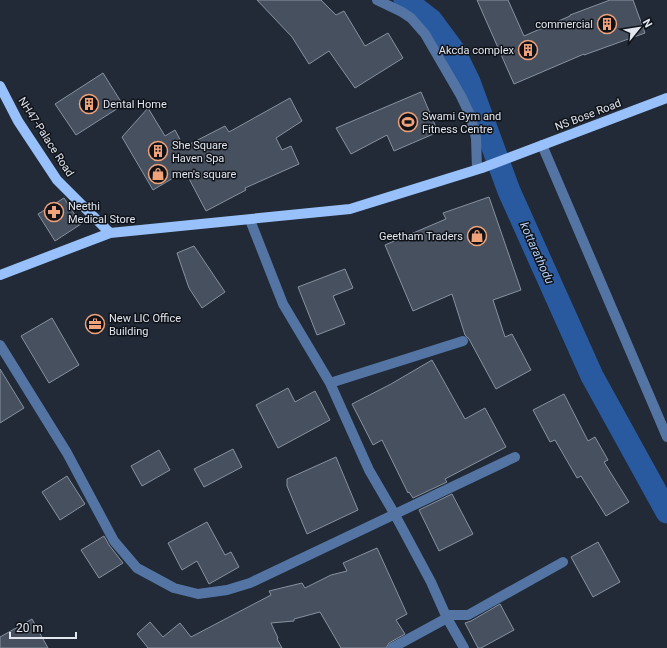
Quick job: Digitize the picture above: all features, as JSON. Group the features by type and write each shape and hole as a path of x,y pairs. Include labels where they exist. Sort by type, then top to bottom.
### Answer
{"main road":[{"name":"NH47-Palace Road","path":"0,86 18,121 57,180 110,233"},
{"name":"NS Bose Road","path":"0,275 110,233 350,209 480,168 667,98"}],"street":[{"path":"376,0 406,15 419,26 425,34 461,96 470,115 476,138 480,168"},
{"path":"542,145 667,437"},
{"path":"250,220 283,304 330,383 369,470 431,582 464,648"},
{"path":"330,383 463,341"},
{"path":"0,345 67,453 114,541 137,568 174,588 198,594 227,590 250,583 394,513 515,457"},
{"path":"392,648 447,616 468,615 564,562"}],"building":[{"path":"257,0 321,0 336,15 344,11 365,46 388,33 403,58 355,88 329,51 309,64 292,37"},
{"path":"477,0 508,0 524,36 570,15 610,0 633,0 645,33 584,54 514,84"},
{"name":"Dental Home","path":"103,73 123,105 76,135 55,104"},
{"name":"Swami Gym and Fitness Centre","path":"421,92 438,132 394,151 387,135 351,154 336,128"},
{"path":"290,98 302,121 276,138 282,150 291,146 299,164 245,188 246,190 206,211 185,171 153,190 122,137 148,108 165,136 175,130 184,147 225,126 229,132"},
{"path":"489,197 521,290 493,300 505,337 512,334 531,370 496,389 469,339 465,335 452,294 413,311 385,245 446,219 443,213"},
{"path":"64,198 81,224 55,241 38,214"},
{"path":"194,246 225,292 202,308 189,288 177,253"},
{"path":"345,269 353,288 333,296 345,324 317,335 298,287"},
{"path":"52,318 79,365 49,383 21,336"},
{"path":"432,360 465,419 485,408 506,447 445,479 447,482 413,498 409,492 408,493 382,440 373,445 352,404 391,384"},
{"path":"0,369 24,408 0,423"},
{"path":"288,388 295,402 315,391 330,420 278,448 256,405"},
{"path":"564,394 588,441 595,437 608,460 604,462 629,502 606,516 581,476 577,478 555,440 550,442 533,410"},
{"path":"233,449 242,467 204,487 194,469"},
{"path":"159,450 170,470 142,486 131,466"},
{"path":"336,457 358,510 307,534 287,486 287,479"},
{"path":"67,476 85,504 60,520 42,492"},
{"path":"452,494 473,534 439,551 419,510"},
{"path":"207,522 225,555 231,552 239,567 209,584 197,561 182,570 168,543"},
{"path":"104,536 123,563 99,578 81,550"},
{"path":"598,542 620,582 593,597 571,557"},
{"path":"377,548 407,614 396,620 405,634 389,643 386,648 341,648 320,612 294,619 294,621 271,623 282,648 148,648 137,634 150,622 163,637 180,623 191,637 271,595 269,591 302,583 305,588 331,575 347,571 343,563"},
{"path":"500,604 514,630 481,648 478,648 465,623"},
{"path":"32,619 48,648 0,648 0,637"}],"waterway":[{"name":"kottarathodu","path":"405,0 431,20 454,51 469,82 509,191 592,376 667,512"}],"place":[{"name":"commercial","path":"607,24"},
{"name":"Akcda complex","path":"528,50"},
{"name":"Dental Home","path":"89,104"},
{"name":"Swami Gym and Fitness Centre","path":"408,122"},
{"name":"She Square Haven Spa","path":"158,151"},
{"name":"men's square","path":"158,174"},
{"name":"Neethi Medical Store","path":"54,212"},
{"name":"Geetham Traders","path":"477,236"},
{"name":"New LIC Office Building","path":"95,324"}]}
